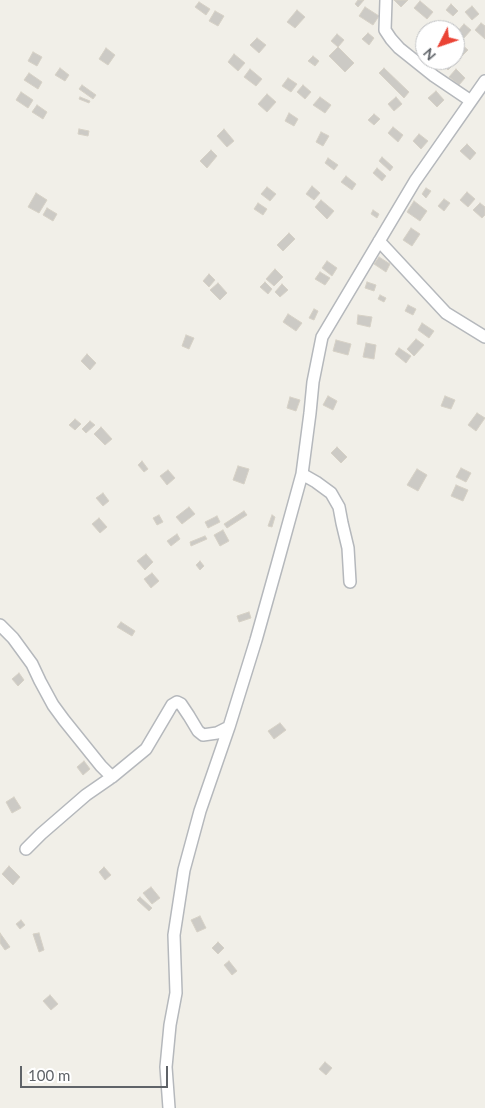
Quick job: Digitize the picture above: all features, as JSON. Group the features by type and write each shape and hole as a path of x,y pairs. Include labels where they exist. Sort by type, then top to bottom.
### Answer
{"street":[{"path":"386,0 385,30 398,48 434,76 471,101"},
{"path":"169,1108 166,1067 170,1024 176,993 174,935 182,880 200,811 229,727 275,575 302,474 313,382 322,337 415,181 485,81"},
{"path":"379,241 446,313 485,337"},
{"path":"302,474 331,493 339,507 348,548 350,582"},
{"path":"0,625 13,638 28,658 53,705 64,720 112,777"},
{"path":"26,849 86,795 112,777 146,749 172,705 176,702 185,710 198,731 203,735 217,733 229,727"}],"building":[{"path":"358,0 364,0 358,7 355,4"},
{"path":"394,0 408,0 401,7"},
{"path":"420,1 433,12 427,19 414,8"},
{"path":"199,2 210,9 206,15 195,7"},
{"path":"451,4 458,11 453,16 446,10"},
{"path":"472,6 479,14 472,20 465,12"},
{"path":"365,7 379,16 373,25 359,16"},
{"path":"297,10 305,17 295,28 287,22"},
{"path":"215,11 224,16 218,26 209,21"},
{"path":"481,23 485,26 485,39 475,30"},
{"path":"465,25 471,30 465,37"},
{"path":"368,33 374,38 369,45 362,39"},
{"path":"337,34 344,40 338,47 331,41"},
{"path":"257,38 266,45 259,53 250,45"},
{"path":"338,47 354,63 345,72 329,56"},
{"path":"106,48 115,55 108,65 99,59"},
{"path":"33,52 42,57 37,66 28,61"},
{"path":"234,54 245,63 238,71 228,62"},
{"path":"313,56 319,61 315,66 308,61"},
{"path":"60,68 69,75 65,81 55,75"},
{"path":"384,68 409,92 404,98 379,73"},
{"path":"250,69 262,79 256,86 244,77"},
{"path":"457,70 465,78 459,85 449,77"},
{"path":"29,73 42,82 38,89 24,80"},
{"path":"288,78 297,84 291,92 282,86"},
{"path":"82,85 96,95 93,99 79,89"},
{"path":"303,85 311,92 305,99 297,92"},
{"path":"436,91 444,100 437,107 428,98"},
{"path":"21,92 33,100 28,108 16,100"},
{"path":"267,94 276,102 267,112 258,104"},
{"path":"80,97 90,101 89,103 79,99"},
{"path":"320,97 331,105 325,113 313,105"},
{"path":"396,97 402,104 394,111 388,104"},
{"path":"37,105 47,112 43,119 32,112"},
{"path":"289,113 298,119 294,126 285,121"},
{"path":"374,114 380,119 374,125 368,120"},
{"path":"393,127 403,135 398,142 388,133"},
{"path":"79,129 89,131 88,136 78,134"},
{"path":"224,129 234,141 227,147 217,136"},
{"path":"321,132 329,136 323,146 316,142"},
{"path":"419,134 428,141 421,149 413,141"},
{"path":"467,144 476,153 470,160 460,151"},
{"path":"211,150 217,156 207,168 200,161"},
{"path":"382,157 393,167 390,171 379,161"},
{"path":"328,158 338,165 334,170 325,163"},
{"path":"377,168 386,176 382,181 373,173"},
{"path":"346,176 356,184 352,190 341,182"},
{"path":"312,186 320,193 314,200 306,194"},
{"path":"267,187 276,194 270,201 261,194"},
{"path":"426,188 431,191 426,198 422,194"},
{"path":"467,192 475,199 468,207 460,200"},
{"path":"36,193 47,200 39,213 28,207"},
{"path":"444,199 450,203 444,211 438,206"},
{"path":"321,200 334,211 327,219 315,207"},
{"path":"414,201 427,211 420,221 407,212"},
{"path":"258,203 267,209 263,215 254,209"},
{"path":"480,203 485,207 485,215 482,218 473,210"},
{"path":"47,208 57,214 53,221 43,215"},
{"path":"373,210 379,214 377,218 371,214"},
{"path":"411,228 420,234 412,246 403,240"},
{"path":"289,233 295,239 283,251 277,245"},
{"path":"379,257 390,264 386,272 374,264"},
{"path":"327,261 337,268 332,276 322,268"},
{"path":"275,269 283,277 274,286 266,279"},
{"path":"320,272 330,278 325,285 315,279"},
{"path":"209,274 215,280 209,287 203,281"},
{"path":"265,282 272,289 268,294 260,287"},
{"path":"367,282 376,285 374,291 365,288"},
{"path":"218,283 227,293 220,300 210,290"},
{"path":"282,284 288,290 280,297 275,292"},
{"path":"380,295 386,298 384,302 378,299"},
{"path":"408,305 416,309 413,315 405,311"},
{"path":"314,309 318,311 314,320 309,318"},
{"path":"288,314 302,323 296,331 283,322"},
{"path":"358,315 372,317 370,327 357,324"},
{"path":"422,323 434,331 429,338 418,330"},
{"path":"186,335 194,338 189,349 182,346"},
{"path":"416,339 424,345 414,356 407,349"},
{"path":"336,340 351,344 348,355 333,351"},
{"path":"366,343 376,345 374,359 363,357"},
{"path":"399,348 411,356 406,363 395,354"},
{"path":"87,354 96,363 90,370 81,361"},
{"path":"328,396 337,401 333,410 323,405"},
{"path":"445,396 455,400 451,409 441,406"},
{"path":"290,397 300,400 296,411 287,408"},
{"path":"477,413 485,418 476,431 468,425"},
{"path":"75,419 81,424 75,430 69,425"},
{"path":"90,421 95,425 86,433 82,429"},
{"path":"101,427 112,439 105,445 94,434"},
{"path":"337,447 347,457 341,463 331,453"},
{"path":"142,461 148,469 144,472 138,465"},
{"path":"238,466 249,469 244,484 233,480"},
{"path":"461,468 471,473 466,482 456,477"},
{"path":"417,469 427,475 418,491 407,485"},
{"path":"168,470 175,478 167,485 160,476"},
{"path":"456,485 468,490 463,501 451,496"},
{"path":"103,493 109,501 103,506 96,498"},
{"path":"189,507 195,514 182,524 176,517"},
{"path":"244,511 247,515 227,528 224,524"},
{"path":"159,515 163,522 157,525 153,518"},
{"path":"272,515 275,517 272,527 268,526"},
{"path":"217,516 220,522 208,528 205,522"},
{"path":"99,518 107,527 100,533 92,524"},
{"path":"223,530 229,541 220,546 214,535"},
{"path":"177,534 180,539 171,546 167,541"},
{"path":"205,536 207,539 191,546 190,542"},
{"path":"146,554 153,562 145,570 137,561"},
{"path":"200,561 204,566 200,570 196,565"},
{"path":"152,573 159,581 151,588 144,579"},
{"path":"249,612 251,618 239,622 237,616"},
{"path":"121,622 135,631 132,636 117,627"},
{"path":"19,673 24,680 18,686 12,679"},
{"path":"280,723 286,730 274,739 268,731"},
{"path":"84,761 90,769 83,775 77,767"},
{"path":"14,797 21,808 12,813 6,802"},
{"path":"9,866 20,877 13,885 2,874"},
{"path":"104,867 111,875 105,880 99,872"},
{"path":"151,887 160,898 152,904 143,893"},
{"path":"140,897 152,908 149,911 137,900"},
{"path":"200,916 206,928 197,932 191,920"},
{"path":"21,920 25,925 20,929 16,924"},
{"path":"0,933 10,947 5,950 0,943"},
{"path":"39,933 44,950 39,952 33,934"},
{"path":"218,942 224,948 218,954 212,948"},
{"path":"229,961 237,971 232,975 224,965"},
{"path":"50,995 58,1004 51,1010 43,1001"},
{"path":"325,1062 332,1068 326,1075 319,1069"}]}
